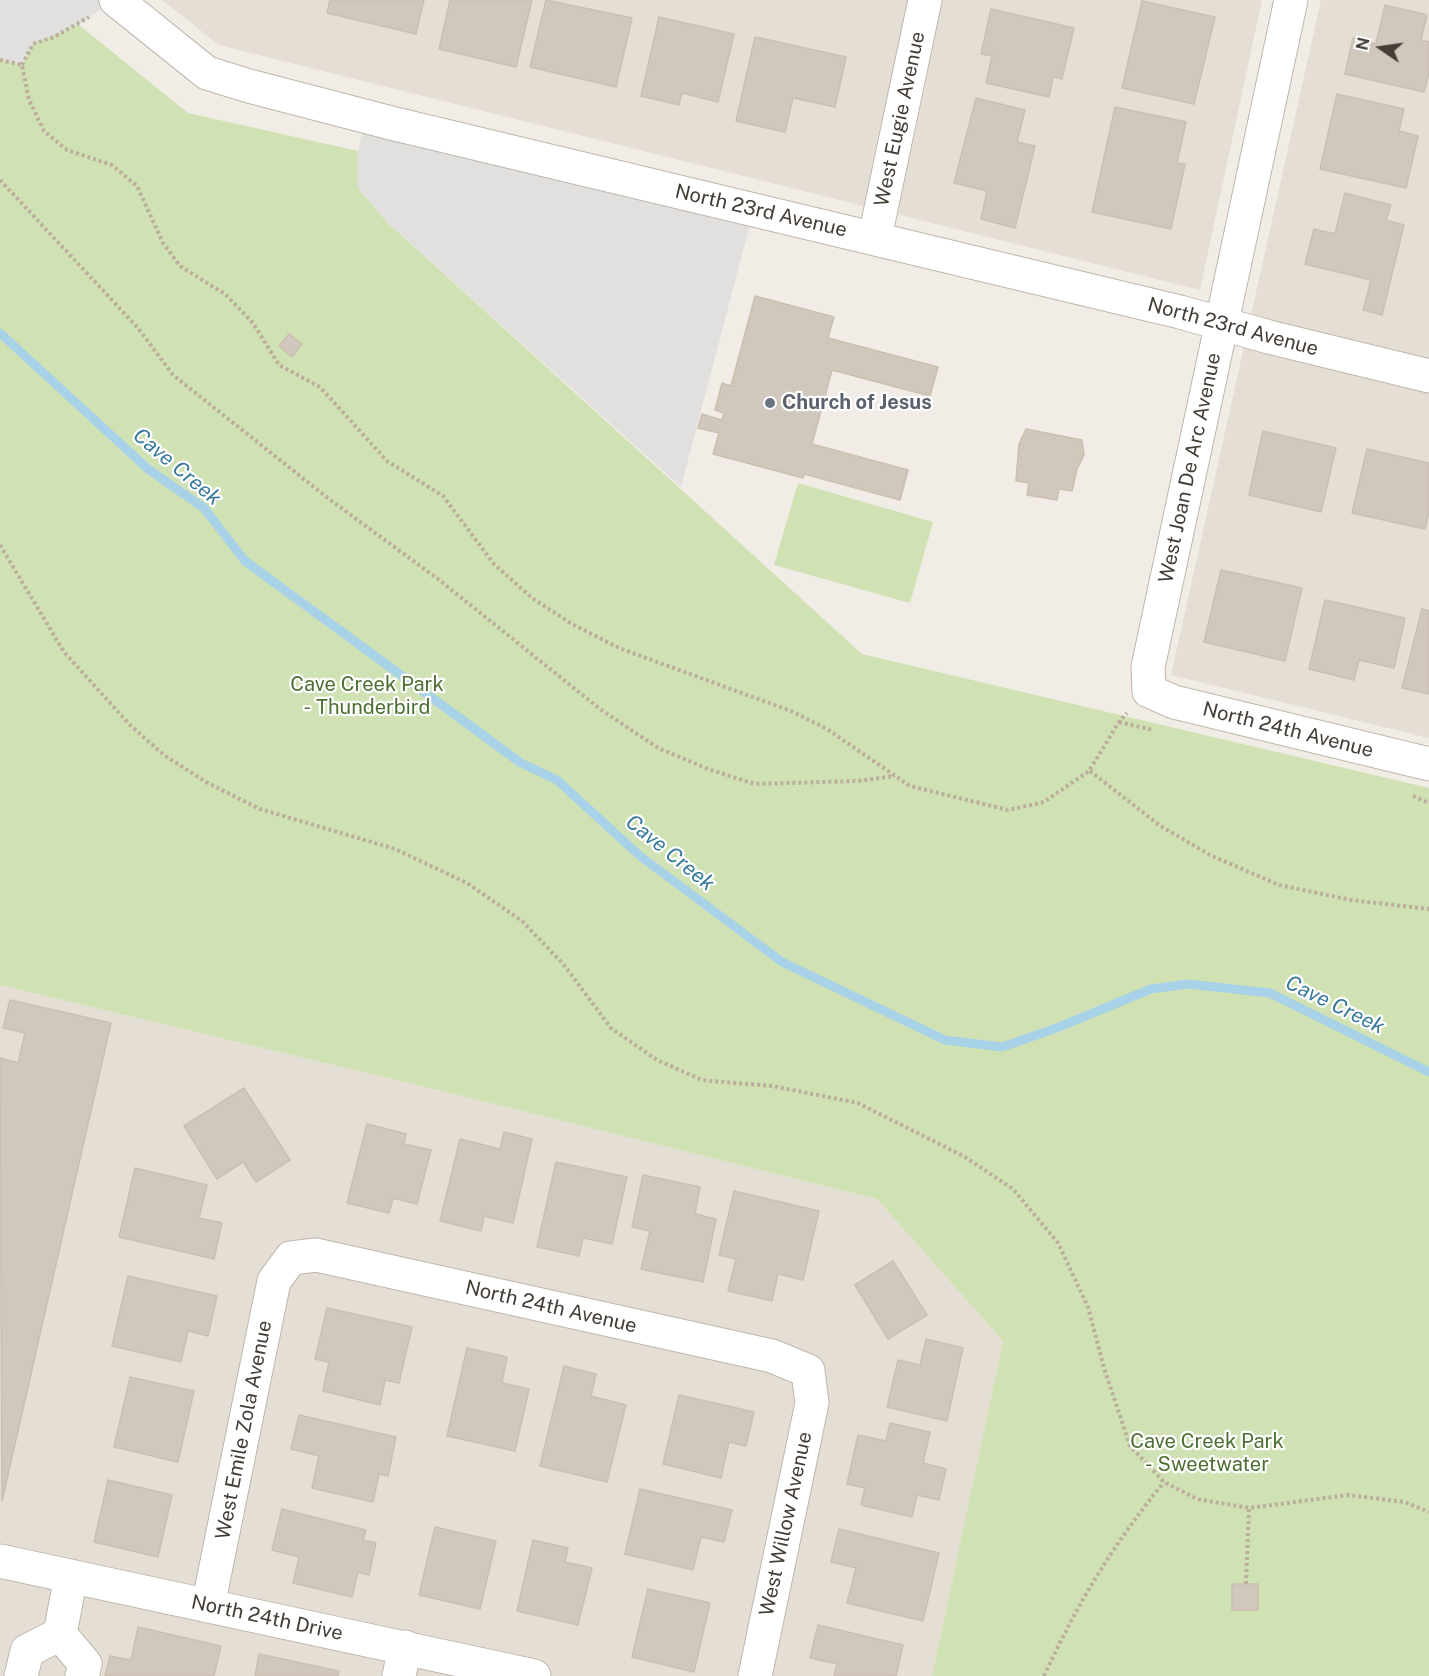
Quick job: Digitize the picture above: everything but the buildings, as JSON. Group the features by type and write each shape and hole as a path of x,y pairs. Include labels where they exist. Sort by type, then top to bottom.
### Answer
{"street":[{"name":"West Eugie Avenue","path":"875,237 925,0"},
{"name":"West Joan De Arc Avenue","path":"1149,691 1148,667 1291,0"},
{"name":"North 23rd Avenue","path":"106,6 207,74 390,123 875,237 1429,376"},
{"name":"North 24th Avenue","path":"1149,691 1174,702 1429,764"},
{"name":"North 24th Avenue","path":"291,1258 316,1255 339,1260 772,1356 808,1371"},
{"name":"West Emile Zola Avenue","path":"208,1606 274,1281 291,1258"},
{"name":"West Willow Avenue","path":"754,1676 812,1403 808,1371"},
{"name":"North 24th Drive","path":"0,1561 208,1606 402,1662 534,1676"},
{"path":"60,1634 71,1576"},
{"path":"21,1676 27,1651 60,1634"},
{"path":"60,1634 85,1664 82,1676"}],"path":[{"path":"106,6 82,23 33,44 22,65 28,100 44,131 67,150 112,165 137,186 163,243 180,266 225,294 253,323 279,365 320,387 387,461 443,496 494,564 532,598 572,624 619,648 719,687 791,711 827,729 910,786 1008,810 1044,802 1089,771 1119,722 1149,691"},
{"path":"0,60 22,65"},
{"path":"0,180 138,328 173,375 329,500 438,579 610,716 658,748 708,769 755,783 858,781 895,776"},
{"path":"0,545 64,652 131,726 164,755 206,782 260,809 395,849 467,883 522,921 564,965 611,1028 657,1060 702,1080 772,1086 858,1103 965,1156 1013,1189 1058,1243 1088,1307 1104,1368 1130,1446 1164,1482 1197,1499 1249,1508 1348,1495 1406,1502 1429,1512"},
{"path":"1089,771 1159,825 1200,849 1279,885 1351,900 1429,909"},
{"path":"1044,1676 1083,1596 1125,1531 1164,1482"},
{"path":"1246,1584 1249,1508"}],"shaded area":[{"path":"0,0 112,0 82,23 33,44 22,65 0,60"},
{"path":"162,0 1262,0 1200,290 219,45"},
{"path":"1321,0 1429,0 1429,738 1171,675"},
{"path":"366,117 754,209 681,487 387,222 358,188 358,151"},
{"path":"0,985 877,1199 1003,1341 932,1676 0,1676"}],"green space":[{"name":"Cave Creek Park - Thunderbird","path":"0,0 48,0 188,113 358,151 358,188 387,222 862,654 1429,788 1429,1676 932,1676 1003,1341 877,1199 0,985"},
{"path":"798,483 933,522 910,603 774,565"}],"waterway":[{"name":"Cave Creek","path":"0,333 148,469 204,508 245,561 521,763 557,780 640,856 782,962 945,1040 1002,1047 1054,1029 1151,989 1188,984 1270,993 1429,1072"}],"place":[{"name":"Church of Jesus","path":"770,403"}],"park label":[{"name":"Cave Creek Park - Sweetwater","path":"1207,1454"}]}
